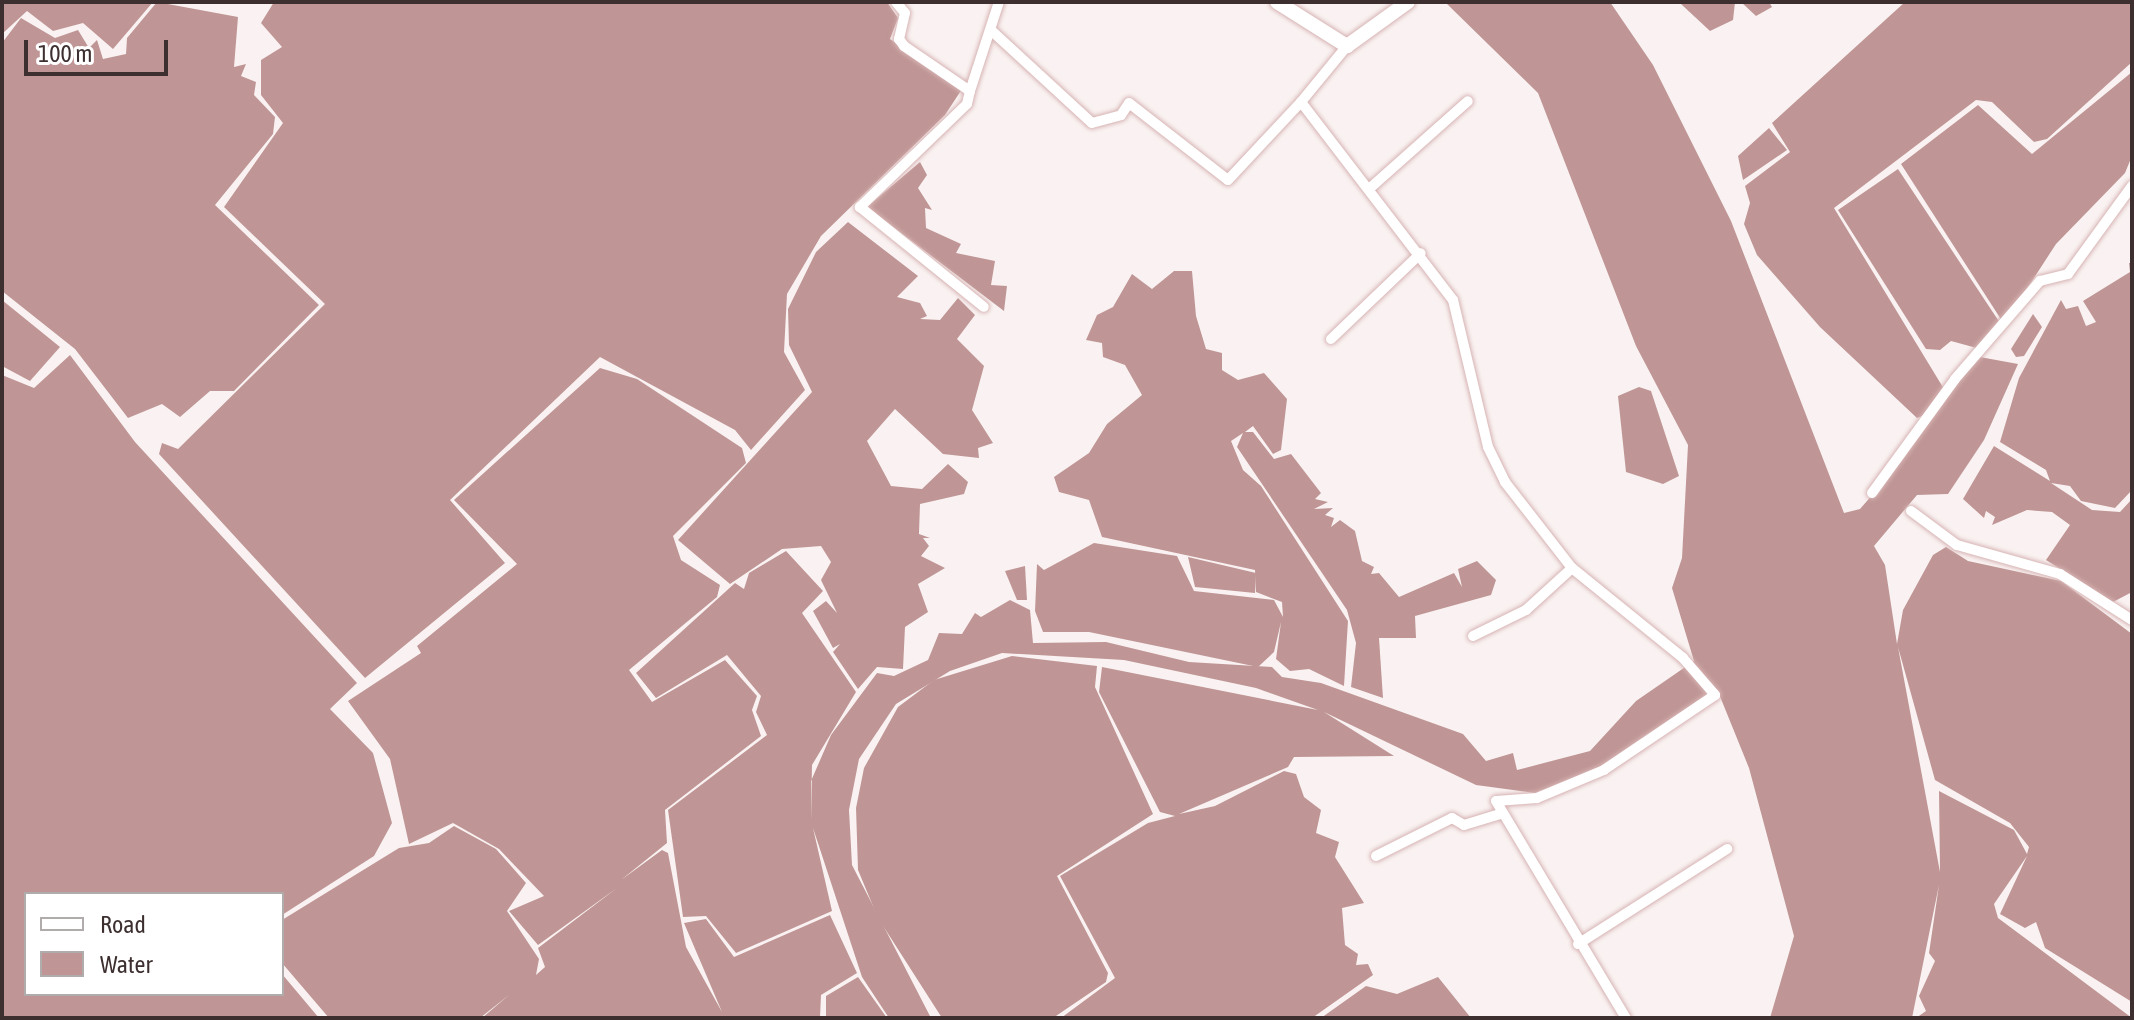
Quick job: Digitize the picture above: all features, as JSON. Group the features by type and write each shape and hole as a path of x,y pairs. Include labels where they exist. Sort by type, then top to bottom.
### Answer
{"main road":[{"path":"1277,2 1347,46 1403,5"}],"street":[{"path":"896,2 906,22 899,39 970,91"},
{"path":"984,307 860,207 967,104 993,32 999,2"},
{"path":"993,32 1092,123 1121,115 1129,103 1228,180 1301,102 1347,46"},
{"path":"1369,189 1468,101"},
{"path":"1301,102 1421,253 1453,300 1488,447 1523,511 1572,568 1683,658 1715,695 1604,770 1537,798 1500,798 1501,814 1626,1018"},
{"path":"1872,493 1955,379 2040,281 2068,274 2132,186"},
{"path":"1331,339 1421,253"},
{"path":"1911,511 1957,545 2060,574 2132,620"},
{"path":"1473,636 1526,610 1572,568"},
{"path":"1376,856 1452,818 1464,825 1501,814"},
{"path":"1578,944 1727,849"}],"water":[{"path":"2,2 153,2 113,49 83,23 53,31 27,11 2,34"},
{"path":"157,2 238,17 234,67 246,64 241,76 256,82 254,95 275,117 273,134 215,205 319,305 234,391 210,391 180,417 162,404 128,418 75,349 2,291 2,43 21,18 55,38 78,30 89,48 97,40 103,59 126,54 127,38"},
{"path":"274,2 887,2 898,18 890,39 962,89 945,115 821,236 787,294 784,352 805,390 751,450 735,430 600,357 450,500 505,563 365,678 159,454 162,443 178,449 325,304 224,207 283,123 261,95 261,60 282,47 261,23"},
{"path":"1445,2 1610,2 1653,65 1731,221 1844,513 1860,509 1901,462 1969,355 2018,364 1984,440 1948,494 1917,495 1874,546 1885,565 1897,644 1903,610 1933,555 1946,547 1968,561 2061,581 2132,634 2132,1002 2045,948 2036,922 2025,928 2000,914 2027,856 1994,904 1998,918 2132,1018 1916,1018 1926,1011 1919,996 1935,961 1929,953 1939,885 1912,1018 1770,1018 1794,936 1749,768 1717,689 1623,757 1535,793 1476,785 1324,712 1394,756 1294,757 1288,767 1179,814 1215,806 1284,771 1296,774 1304,797 1321,810 1316,833 1339,842 1335,857 1364,903 1342,908 1345,945 1358,954 1356,965 1368,964 1373,975 1312,1018 1061,1018 1115,978 1060,876 1148,823 1175,816 1160,812 1099,692 1102,667 1318,710 1256,688 1124,660 1002,653 950,671 896,704 859,759 849,810 852,865 931,1018 889,1018 862,977 813,828 832,911 736,953 706,916 683,917 668,810 767,735 756,712 761,696 727,655 656,698 636,673 735,583 744,589 749,573 786,551 823,591 802,613 856,692 812,765 812,779 831,735 877,673 894,676 928,660 939,633 962,634 975,613 981,617 1010,600 1030,610 1033,643 1106,642 1189,662 1272,667 1282,677 1321,683 1463,734 1486,761 1513,753 1517,770 1590,751 1636,701 1694,661 1672,588 1682,558 1688,445 1636,346 1538,93","holes":["1898,647 1935,780 2010,823 2029,847 2027,854 2014,830 1939,791 1940,872"]},
{"path":"1735,2 1733,20 1710,31 1681,4"},
{"path":"1741,2 1769,2 1772,7 1756,16"},
{"path":"1905,2 2132,2 2132,62 2047,139 2034,142 1992,102 1976,100 1834,208 1944,389 1929,413 1917,418 1820,327 1757,255 1744,224 1750,203 1745,186 1790,152 1772,123"},
{"path":"2132,72 2132,156 2125,173 2056,244 2004,324 1901,164 1978,105 2032,154"},
{"path":"1769,128 1787,150 1743,180 1738,156"},
{"path":"920,162 927,175 918,188 932,210 925,208 926,228 961,244 956,253 995,261 991,285 1007,286 1004,311 867,207"},
{"path":"1898,169 2002,326 1984,350 1951,341 1940,350 1926,349 1838,210"},
{"path":"848,222 918,276 897,297 920,303 927,316 920,319 940,320 958,298 975,315 957,339 984,366 972,410 993,443 978,448 979,458 943,454 895,409 867,441 891,486 922,489 948,464 968,482 964,494 920,504 919,534 930,538 923,538 929,546 921,556 945,568 918,584 928,612 905,627 903,669 877,667 858,689 833,652 840,644 833,648 813,611 826,601 837,613 821,580 831,562 821,546 782,549 730,584 678,540 812,392 789,345 788,309 816,252"},
{"path":"2129,263 2132,263 2132,490 2115,508 2081,501 2070,486 2051,483 2092,510 2120,512 2132,499 2132,592 2113,602 2046,560 2070,525 2052,512 2027,510 1992,525 1995,517 1986,511 1984,518 1963,499 1994,446 2050,481 2046,470 2000,442 2019,378 2061,300 2066,309 2078,306 2086,326 2096,322 2083,301 2130,272"},
{"path":"1174,271 1192,271 1196,316 1206,349 1222,353 1222,370 1238,380 1264,373 1287,399 1281,450 1273,454 1253,426 1245,432 1253,432 1274,459 1291,454 1321,493 1315,499 1328,502 1314,509 1333,508 1325,515 1334,518 1331,527 1340,520 1355,531 1362,561 1374,567 1371,574 1379,573 1399,597 1454,573 1462,587 1458,569 1477,561 1496,580 1491,595 1415,616 1416,638 1379,638 1383,698 1351,687 1356,643 1347,610 1237,447 1243,433 1231,441 1243,470 1261,486 1348,621 1344,686 1309,669 1290,671 1276,659 1281,622 1274,652 1258,667 1089,632 1043,632 1035,611 1037,564 1044,570 1094,543 1177,556 1194,591 1274,600 1283,617 1282,602 1256,592 1255,570 1102,537 1089,500 1059,492 1054,477 1089,453 1107,424 1142,395 1125,365 1103,357 1102,343 1086,340 1097,315 1113,307 1132,274 1152,289"},
{"path":"2,300 60,347 30,381 2,366"},
{"path":"2033,314 2042,327 2024,356 2016,357 2011,349"},
{"path":"70,355 135,442 357,683 330,709 373,753 392,823 374,856 284,914 284,892 24,892 24,996 284,996 284,976 319,1018 2,1018 2,375 34,388"},
{"path":"600,368 637,379 742,448 746,463 673,536 681,560 720,585 717,597 629,670 652,702 725,660 757,696 752,710 761,736 665,810 667,843 621,880 662,850 668,853 686,947 722,1012 684,923 706,919 734,957 830,915 857,973 821,995 820,1018 482,1018 509,995 480,1018 329,1018 284,965 284,919 399,848 429,843 454,826 496,849 526,883 507,911 539,959 536,975 545,967 538,948 617,888 538,945 509,911 544,896 499,849 453,823 409,844 390,759 348,701 421,653 417,646 517,564 454,500"},
{"path":"1639,387 1651,391 1679,476 1663,484 1626,472 1618,396"},
{"path":"1188,557 1256,573 1255,593 1195,587"},
{"path":"1025,566 1027,600 1017,600 1005,571"},
{"path":"1012,656 1097,666 1095,687 1153,814 1057,876 1108,973 1106,982 1053,1018 942,1018 878,918 858,870 856,808 864,768 898,707 934,680"},
{"path":"858,977 887,1018 826,1018 826,996"},
{"path":"1438,977 1471,1018 1321,1018 1366,986 1397,994"}]}
